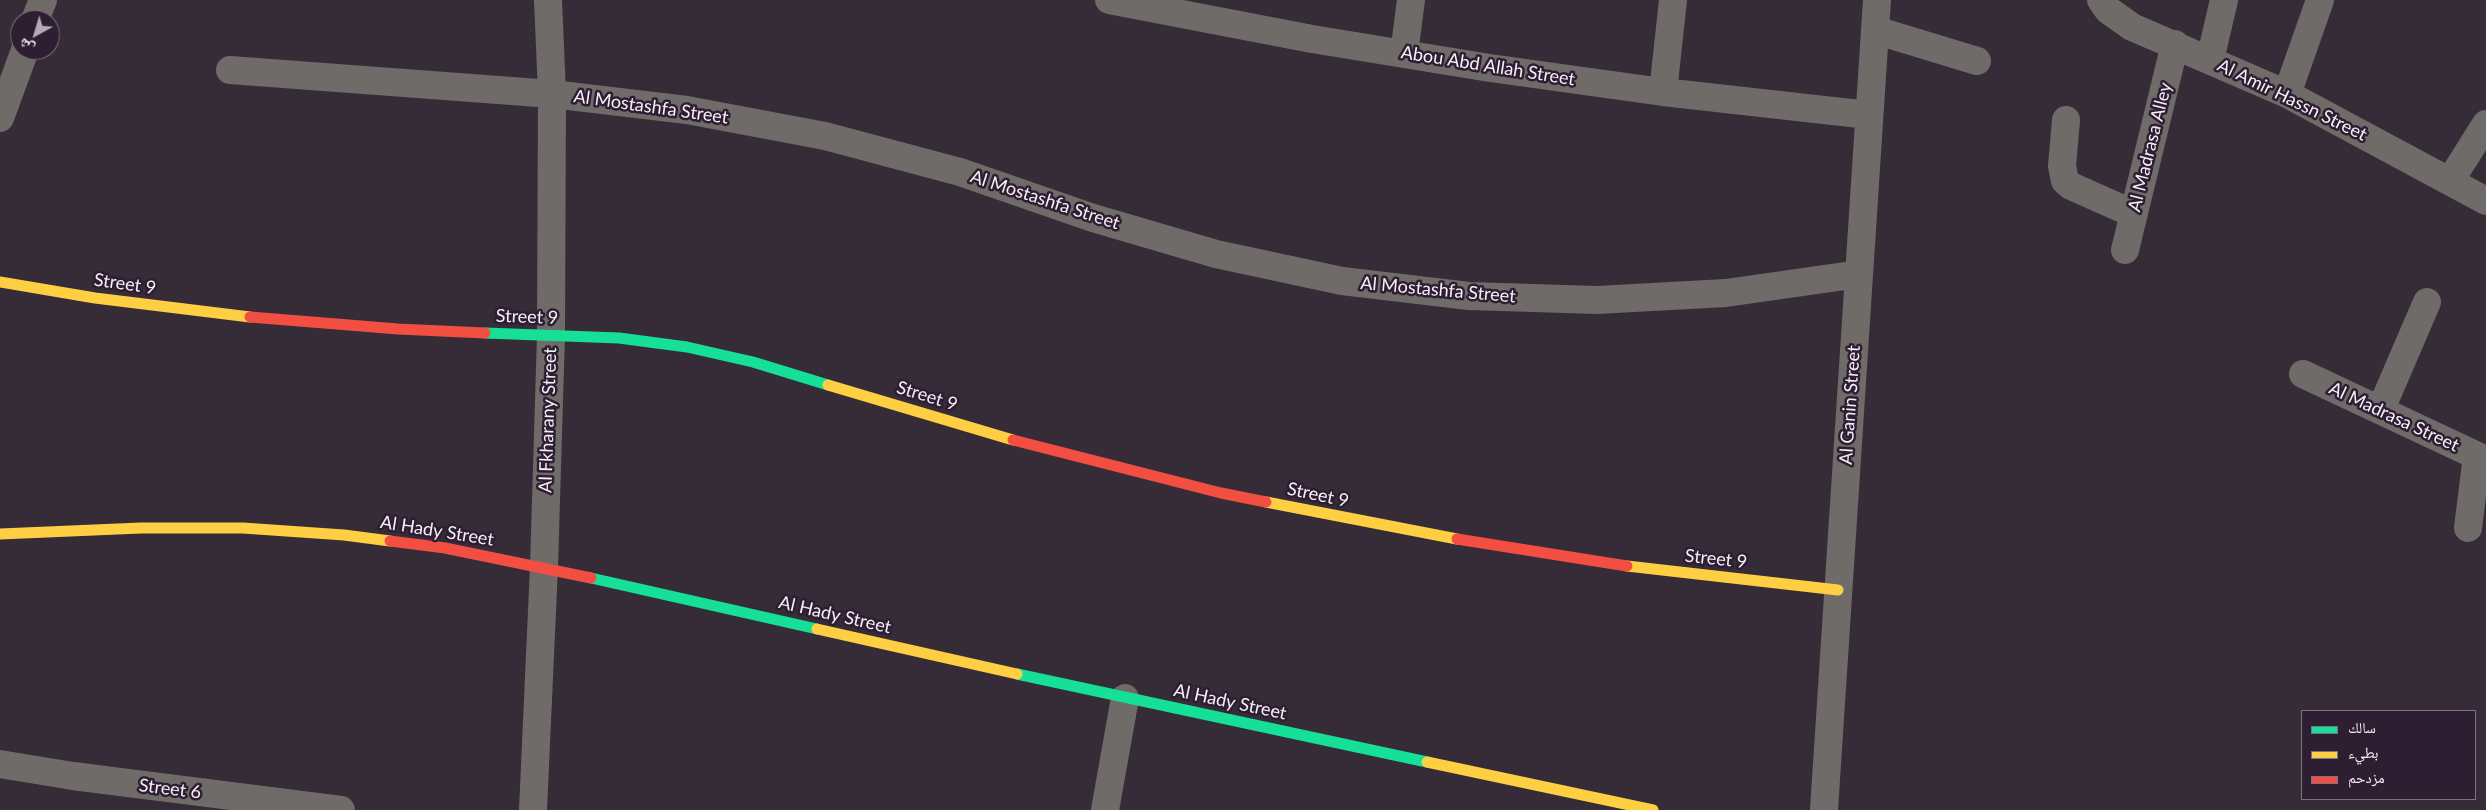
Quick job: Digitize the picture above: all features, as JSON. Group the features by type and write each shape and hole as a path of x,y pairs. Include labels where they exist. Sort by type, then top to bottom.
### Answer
{"street":[{"name":"Al Fkharany Street","path":"533,810 544,567 551,335 552,94 548,0"},
{"path":"1404,54 1410,0"},
{"path":"1663,92 1673,0"},
{"name":"Al Ganin Street","path":"1824,810 1877,0"},
{"name":"Al Amir Hassn Street","path":"2101,0 2108,10 2132,27 2287,94 2486,201"},
{"path":"2210,60 2224,0"},
{"path":"2287,94 2320,0"},
{"name":"Abou Abd Allah Street","path":"1122,1 1404,54 1663,92 1869,115"},
{"path":"1874,30 1977,61"},
{"name":"Al Madrasa Alley","path":"2125,250 2175,44"},
{"path":"0,118 20,60"},
{"name":"Al Mostashfa Street","path":"230,70 552,94 687,110 824,136 960,172 1093,218 1216,254 1342,281 1469,296 1597,300 1726,293 1859,274"},
{"path":"2066,120 2062,166 2065,181 2071,186 2134,214"},
{"path":"2450,181 2486,124"},
{"name":"Street 9","path":"0,282 95,298 246,317 398,329 619,338 687,347 753,362 1018,442 1221,492 1425,534 1631,567 1838,590"},
{"path":"2381,409 2426,302"},
{"name":"Al Madrasa Street","path":"2302,374 2381,409 2482,458"},
{"path":"2468,528 2482,458"},
{"name":"Al Hady Street","path":"0,534 141,528 242,528 344,534 444,548 544,567 1125,698 1653,810"},
{"path":"1105,810 1125,698"},
{"name":"Street 6","path":"0,764 72,776 341,810"}],"traffic: fast":[{"path":"485,333 619,338 687,347 753,362 828,385"},
{"path":"591,578 817,629"},
{"path":"1017,674 1427,762"}],"traffic: slow":[{"path":"0,282 95,298 250,317"},
{"path":"828,385 1013,440"},
{"path":"1266,502 1457,539"},
{"path":"0,534 141,528 243,528 344,535 390,541"},
{"path":"1627,566 1838,590"},
{"path":"817,629 1017,674"},
{"path":"1427,762 1653,810"}],"traffic: jam":[{"path":"250,317 398,329 485,333"},
{"path":"1013,440 1221,493 1266,502"},
{"path":"1457,539 1627,566"},
{"path":"390,541 445,548 591,578"}]}
